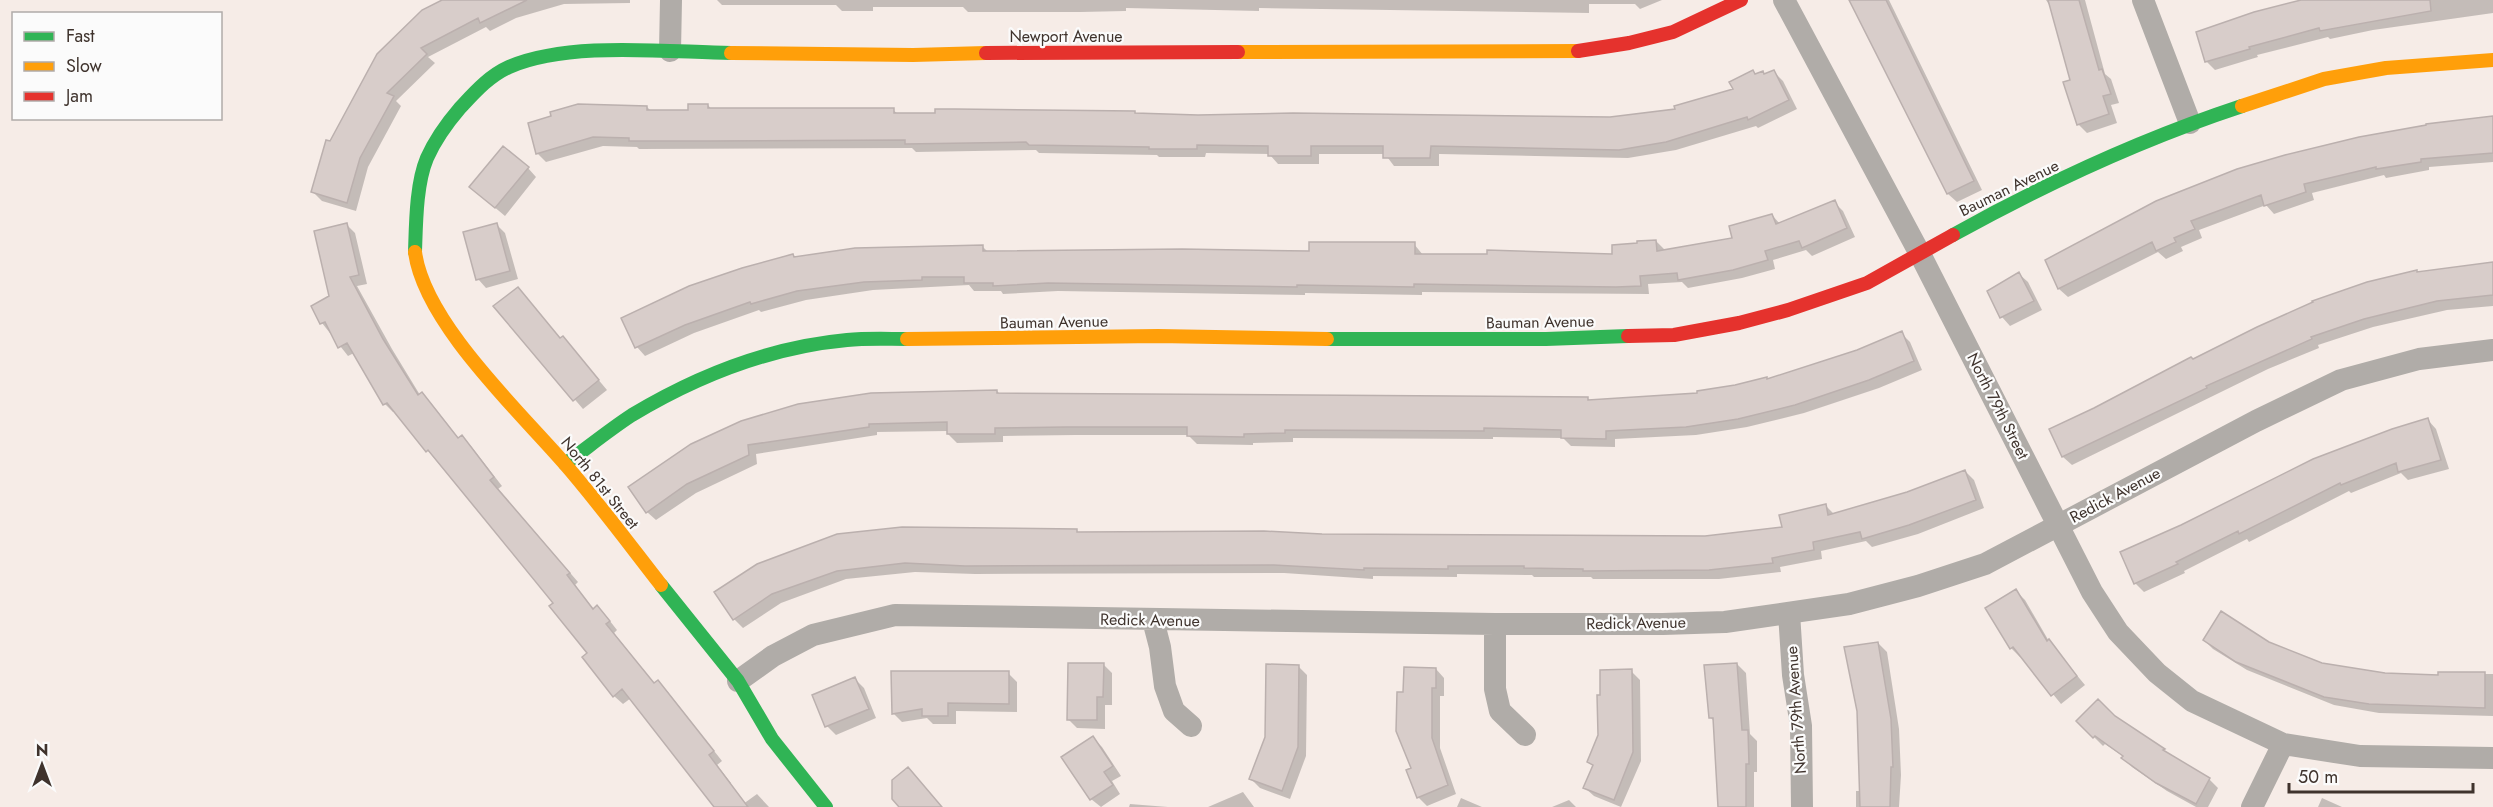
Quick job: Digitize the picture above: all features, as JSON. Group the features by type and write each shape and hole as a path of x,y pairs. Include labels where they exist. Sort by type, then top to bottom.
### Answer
{"street":[{"path":"670,51 671,0"},
{"name":"Newport Avenue","path":"427,158 456,112 481,85 507,68 532,59 567,52 670,51 913,55 1020,52 1580,51 1629,43 1673,32 1741,0"},
{"name":"North 79th Street","path":"1784,0 1920,254 2092,592 2118,632 2157,673 2192,702 2283,744 2360,756 2493,759"},
{"path":"2143,0 2190,123"},
{"name":"Bauman Avenue","path":"565,464 631,416 684,387 731,366 783,352 847,340 1158,336 1267,339 1546,339 1674,335 1739,323 1788,310 1867,283 1964,229 2067,178 2190,123 2324,79 2386,68 2493,60"},
{"name":"North 81st Street","path":"427,158 416,211 416,255 430,299 476,363 565,464 738,681 772,739 825,807"},
{"name":"Redick Avenue","path":"738,681 773,656 813,635 895,615 1495,624 1725,622 1849,604 1918,586 1985,564 2256,421 2341,380 2419,359 2493,350"},
{"name":"North 79th Avenue","path":"1789,613 1793,675 1801,726 1802,807"},
{"path":"1153,620 1168,694 1174,711 1191,726"},
{"path":"1495,624 1496,689 1500,711 1525,735"},
{"path":"2252,807 2283,744"}],"building":[{"path":"442,0 527,0 480,23 478,18 421,48 427,54 387,93 394,96 360,158 347,203 311,192 326,140 330,141 377,54 422,10"},
{"path":"1849,0 1886,0 1974,181 1947,194"},
{"path":"2048,0 2079,0 2099,70 2102,69 2111,94 2103,96 2109,114 2077,125 2063,82 2070,80"},
{"path":"2301,0 2430,0 2431,11 2320,31 2319,28 2205,62 2196,32 2254,12"},
{"path":"1753,70 1755,74 1763,71 1764,74 1774,70 1789,100 1748,120 1747,117 1666,142 1619,150 1431,146 1430,158 1383,158 1383,146 1311,146 1311,156 1268,156 1268,146 1197,145 1197,149 1149,149 1149,147 1029,145 1026,142 905,144 905,140 629,141 629,138 593,137 536,154 528,123 551,116 550,112 578,104 647,106 647,110 688,110 688,104 708,104 708,108 894,108 894,113 935,113 935,109 955,109 1135,111 1135,113 1198,115 1293,113 1610,117 1675,109 1674,106 1733,89 1729,82"},
{"path":"2493,116 2493,153 2421,159 2421,162 2376,169 2376,167 2304,184 2306,192 2264,206 2261,195 2191,221 2195,229 2174,238 2176,242 2156,251 2152,242 2058,289 2045,260 2156,201 2237,169 2359,137 2426,124"},
{"path":"503,146 529,167 495,208 469,187"},
{"path":"1835,200 1847,228 1802,248 1799,241 1765,251 1768,260 1733,270 1678,280 1677,273 1640,276 1641,286 1414,284 1414,287 1297,285 1297,287 1048,283 993,286 993,283 964,283 964,277 922,277 922,280 864,282 797,291 751,304 750,302 685,325 635,348 621,318 689,286 793,254 794,257 855,248 983,245 983,251 1182,249 1309,251 1309,242 1415,242 1415,254 1487,254 1487,250 1612,254 1612,245 1637,243 1637,241 1656,240 1657,251 1732,238 1729,226 1772,214 1776,224"},
{"path":"347,223 359,275 350,277 383,339 418,395 422,392 458,438 462,435 494,477 490,480 570,573 567,575 593,609 597,605 610,621 606,624 654,683 658,680 714,751 709,755 748,807 714,807 622,689 613,697 582,657 587,653 549,606 553,603 428,450 426,452 387,403 383,405 347,343 338,348 325,322 320,324 311,306 329,296 314,231"},
{"path":"497,223 510,271 476,280 463,232"},
{"path":"2493,262 2493,295 2437,301 2364,319 2311,337 2312,339 2206,386 2207,388 2062,457 2049,429 2191,357 2193,359 2312,301 2367,282 2417,270 2417,272"},
{"path":"2019,272 2034,301 2000,318 1987,291"},
{"path":"518,287 560,338 563,336 599,380 573,401 493,306"},
{"path":"1902,331 1914,361 1869,380 1795,405 1738,419 1686,427 1606,431 1606,439 1561,438 1561,430 1484,428 1484,431 1285,430 1285,433 1244,434 1244,437 1187,436 1187,427 995,428 995,434 947,434 947,422 869,424 869,427 748,445 749,455 687,484 646,513 628,487 691,444 741,421 798,404 871,393 997,390 997,393 1588,397 1588,400 1697,393 1697,391 1767,377 1767,379 1857,350"},
{"path":"2428,418 2441,460 2398,472 2396,463 2341,485 2340,483 2239,534 2238,531 2176,562 2178,564 2134,584 2120,552 2181,525 2313,459"},
{"path":"1965,470 1976,500 1909,525 1862,539 1860,532 1813,542 1814,550 1772,558 1773,563 1709,570 1583,571 1583,569 1524,568 1524,566 1448,566 1448,569 1364,568 1364,570 1274,565 965,566 905,563 837,571 772,594 733,620 714,592 757,564 837,534 902,527 1077,529 1077,532 1264,531 1322,534 1705,536 1782,527 1779,515 1826,504 1828,515 1907,492"},
{"path":"2016,589 2047,641 2049,639 2077,676 2051,696 2013,647 2010,649 1985,608"},
{"path":"2221,611 2269,642 2322,663 2385,673 2438,675 2438,672 2485,672 2485,708 2369,704 2324,697 2236,662 2203,640"},
{"path":"1878,642 1891,719 1893,767 1891,767 1890,807 1860,807 1857,711 1844,647"},
{"path":"1068,663 1104,663 1103,697 1097,697 1097,720 1067,720"},
{"path":"1737,663 1742,730 1748,730 1749,764 1746,764 1746,807 1718,807 1713,718 1709,718 1704,665"},
{"path":"1266,664 1299,665 1298,747 1282,791 1249,779 1265,737"},
{"path":"1404,667 1436,668 1436,688 1432,688 1432,738 1448,785 1417,798 1406,770 1411,768 1396,731 1397,692 1403,692"},
{"path":"1632,669 1633,752 1614,800 1583,788 1593,765 1587,762 1598,735 1597,695 1600,695 1600,670"},
{"path":"891,671 1009,671 1009,704 948,703 948,716 922,716 922,709 892,714"},
{"path":"855,677 869,709 825,727 812,695"},
{"path":"2098,699 2115,716 2165,749 2163,750 2210,778 2196,804 2156,783 2095,736 2093,738 2076,721"},
{"path":"1093,736 1113,766 1104,772 1113,785 1090,800 1061,757"},
{"path":"908,767 942,807 899,807 892,799 892,780"}],"traffic: fast":[{"path":"415,252 419,192 423,168 430,151 460,108 495,75 509,67 533,59 588,51 648,50 731,53"},
{"path":"1953,235 2022,198 2095,164 2242,106"},
{"path":"1327,339 1546,339 1628,336"},
{"path":"565,464 632,415 682,388 735,366 790,349 819,344 854,339 907,339"},
{"path":"661,585 738,681 772,739 826,807"}],"traffic: slow":[{"path":"1238,52 1578,51"},
{"path":"731,53 913,55 986,53"},
{"path":"2242,106 2324,79 2386,68 2493,60"},
{"path":"415,252 422,279 454,336 499,391 577,478 661,585"},
{"path":"907,339 1158,336 1327,339"}],"traffic: jam":[{"path":"1578,51 1629,43 1673,32 1741,0"},
{"path":"986,53 1238,52"},
{"path":"1628,336 1674,335 1739,323 1788,310 1867,283 1953,235"}]}
